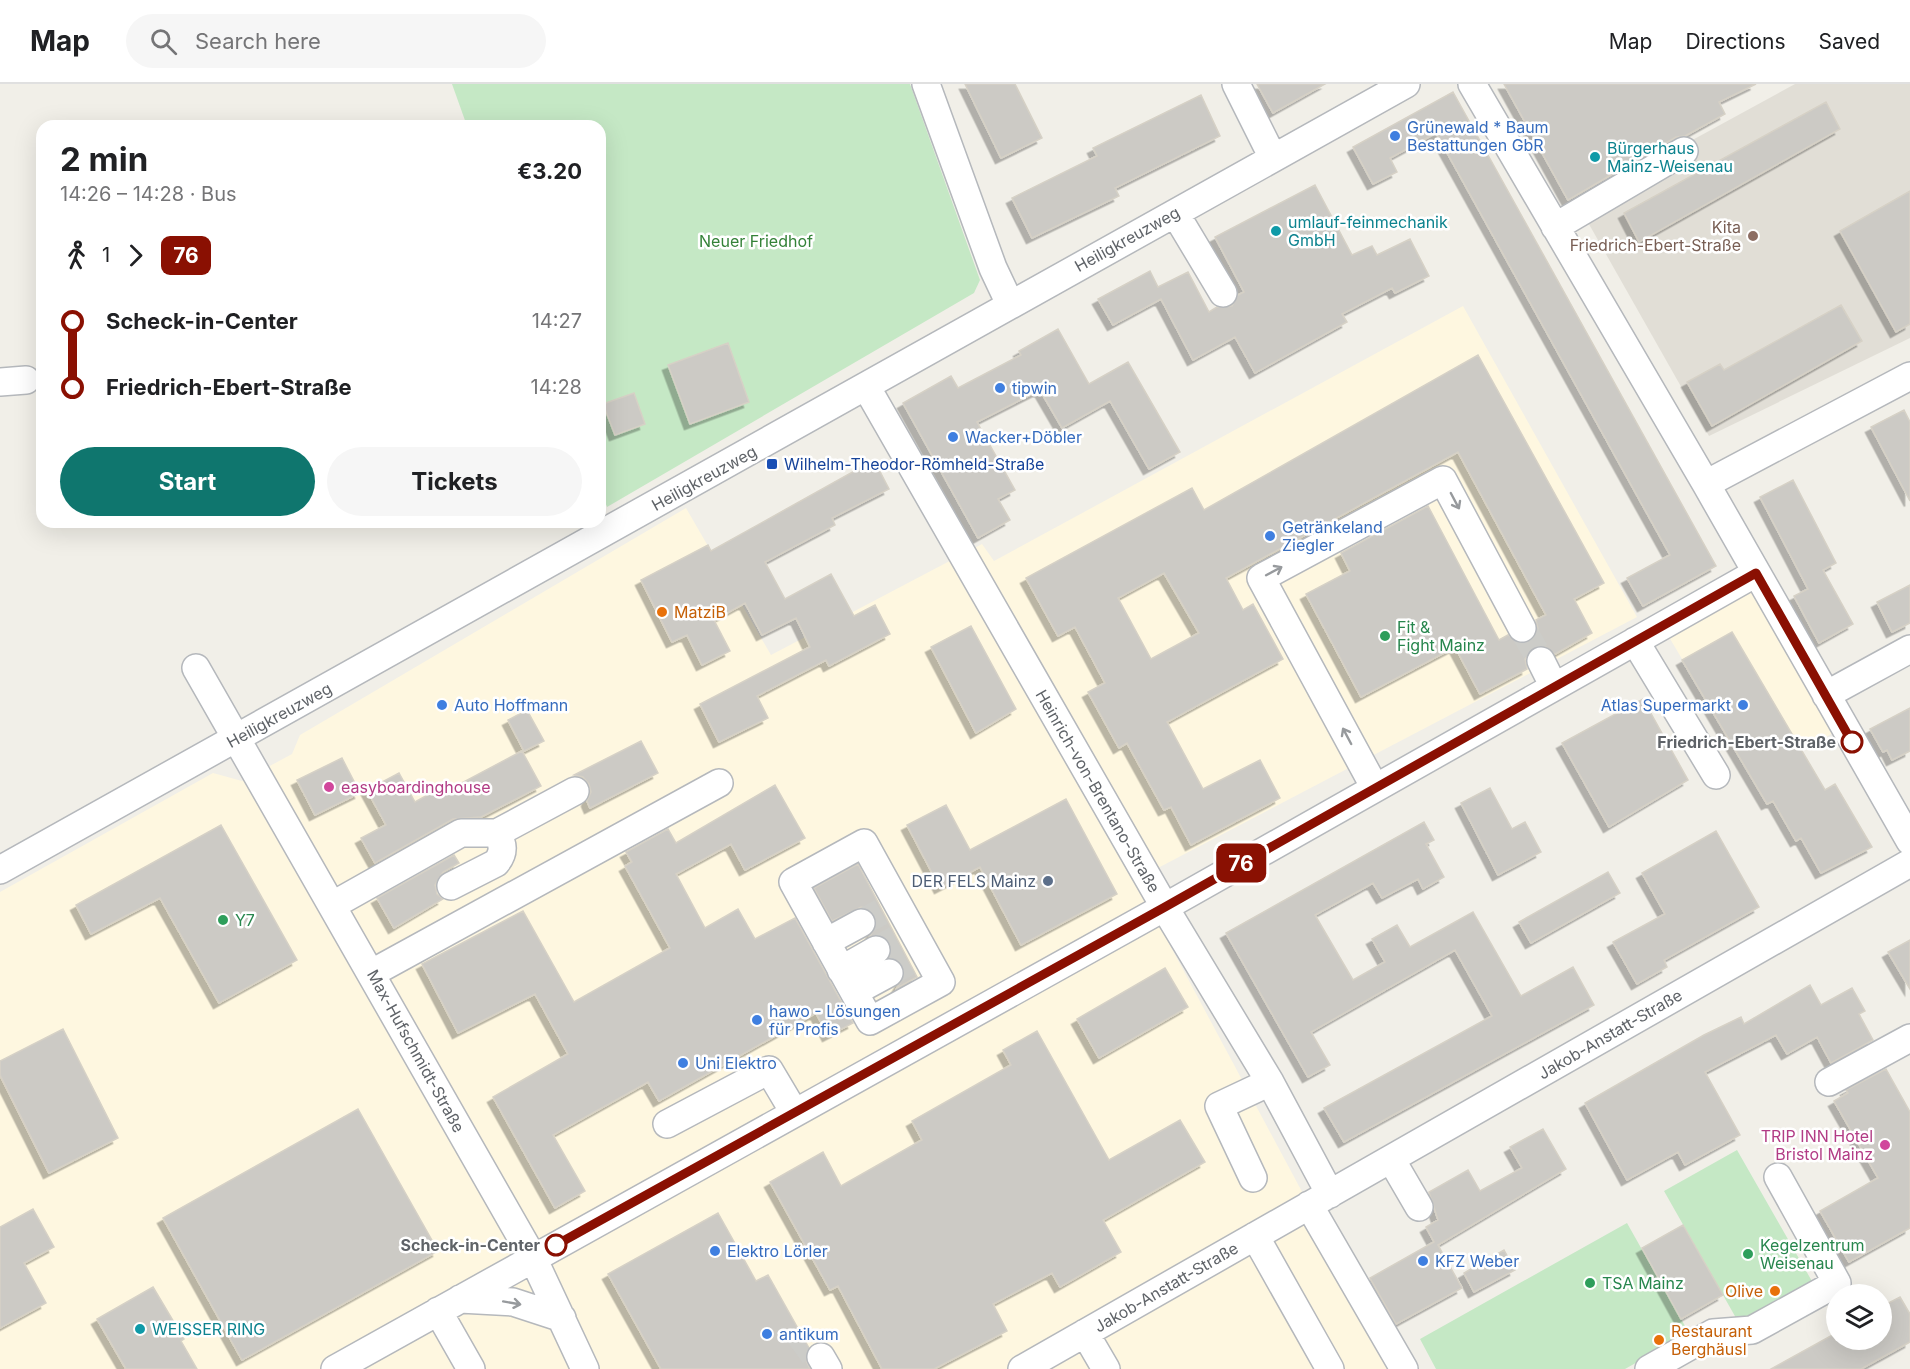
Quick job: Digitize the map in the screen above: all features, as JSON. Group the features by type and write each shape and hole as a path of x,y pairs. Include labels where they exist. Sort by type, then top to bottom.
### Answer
{"street":[{"path":"926,84 993,268 1010,304"},
{"path":"1236,84 1273,159"},
{"name":"Heiligkreuzweg","path":"0,870 867,388 1010,304 1406,84"},
{"path":"1472,84 1706,484 1910,841"},
{"path":"1555,226 1684,151"},
{"path":"1174,213 1223,294"},
{"path":"1706,484 1910,376"},
{"name":"Heinrich-von-Brentano-Straße","path":"867,388 1165,907 1270,1082 1320,1199"},
{"path":"1375,788 1261,578 1443,480 1522,628"},
{"path":"335,1369 1165,907 1756,573"},
{"path":"1635,641 1716,775"},
{"path":"1826,695 1910,649"},
{"path":"1541,661 1554,687"},
{"name":"Max-Hufschmidt-Straße","path":"196,668 533,1258 585,1369"},
{"path":"372,973 719,783"},
{"path":"333,905 462,833 497,833 575,791"},
{"path":"451,886 496,863 501,857 501,842 497,833"},
{"path":"848,981 793,882 864,843 899,946"},
{"name":"Jakob-Anstatt-Straße","path":"1022,1369 1910,863"},
{"path":"848,981 899,946"},
{"path":"848,981 899,946"},
{"path":"848,981 899,946"},
{"path":"1829,1082 1910,1038"},
{"path":"667,1124 769,1070 794,1112"},
{"path":"1253,1178 1219,1106 1270,1082"},
{"path":"1391,1159 1419,1207"},
{"path":"1649,1369 1713,1333 1752,1330 1837,1283 1778,1177"},
{"path":"1320,1199 1404,1369"},
{"path":"1255,1236 1330,1369"},
{"path":"449,1305 513,1302 562,1318"},
{"path":"449,1305 471,1369"},
{"path":"1085,1333 1106,1369"}],"shaded area":[{"name":"Kita Friedrich-Ebert-Straße","path":"1795,84 1910,84 1910,338 1709,436 1577,203"},
{"path":"1463,306 1637,617 1135,880 1397,1369 0,1369 0,892 213,773 242,781 292,754 300,735 686,508 771,655 982,544 994,561"},
{"path":"1753,588 1835,732 1752,777 1669,637"}],"green space":[{"name":"Neuer Friedhof","path":"452,84 910,84 980,280 974,293 607,507 606,120 465,120"},
{"name":"Kegelzentrum Weisenau","path":"1737,1150 1813,1283 1740,1325 1664,1191"},
{"name":"TSA Mainz","path":"1627,1223 1689,1333 1625,1369 1436,1369 1420,1339"}],"building":[{"path":"965,84 1015,84 1042,138 1001,158"},
{"path":"1257,84 1325,84 1273,113"},
{"name":"Bürgerhaus Mainz-Weisenau","path":"1504,84 1756,84 1719,102 1725,114 1685,136 1676,137 1568,200"},
{"path":"1453,92 1716,566 1643,606 1627,578 1670,555 1436,133 1390,158 1397,172 1373,184 1353,147"},
{"path":"1201,95 1220,136 1115,188 1119,196 1032,238 1012,198 1097,156 1093,148"},
{"path":"1826,102 1840,129 1639,242 1624,213"},
{"path":"1315,185 1352,255 1372,246 1377,255 1410,239 1429,276 1395,293 1392,288 1342,314 1347,322 1255,373 1235,337 1193,360 1161,299 1113,325 1098,299 1150,271 1158,287 1188,272 1209,312 1217,307 1232,306 1238,295 1244,292 1215,237"},
{"path":"1910,191 1910,324 1896,332 1840,231"},
{"path":"1841,305 1862,341 1712,426 1687,382 1720,364 1724,370"},
{"path":"1058,329 1089,384 1128,362 1180,452 1149,469 1110,401 1062,428 1040,390 977,422 1015,490 998,499 1010,520 978,538 903,403 951,376 958,388 1021,355 1019,351"},
{"path":"728,343 749,402 690,424 668,365"},
{"path":"1478,355 1604,583 1574,599 1592,633 1555,654 1543,645 1533,647 1525,659 1527,669 1480,694 1455,647 1361,697 1306,594 1350,571 1341,553 1428,506 1499,640 1508,635 1521,644 1530,642 1538,629 1536,620 1546,615 1458,452 1226,578 1243,610 1253,604 1283,659 1167,722 1203,789 1260,760 1280,798 1191,845 1171,807 1164,810 1127,743 1119,748 1088,692 1105,683 1075,627 1058,636 1026,578 1192,488 1204,510","holes":["1164,573 1199,633 1151,659 1118,598"]},
{"path":"634,393 645,424 615,435 606,412 606,403"},
{"path":"1904,410 1910,422 1910,501 1871,427"},
{"path":"874,460 889,489 832,518 835,525 765,562 785,599 831,574 854,616 875,605 890,634 829,666 826,660 757,696 768,718 719,742 700,704 810,647 796,618 762,635 745,603 714,620 730,651 702,665 687,635 672,642 641,580 708,545 711,551"},
{"path":"1793,480 1836,563 1823,570 1853,624 1819,643 1794,596 1808,589 1760,497"},
{"path":"1910,585 1910,623 1892,632 1877,602"},
{"path":"971,626 1016,709 976,733 931,647"},
{"path":"1732,632 1825,790 1835,784 1872,847 1821,873 1801,838 1796,841 1773,801 1767,804 1682,660"},
{"path":"1643,699 1688,780 1609,827 1562,743"},
{"path":"1910,708 1910,751 1892,760 1887,750 1883,752 1870,729"},
{"path":"527,710 544,741 524,751 508,720"},
{"path":"641,741 658,773 590,808 587,801 591,792 589,784 583,777 574,775"},
{"path":"522,751 541,786 481,817 453,819 375,863 361,838 386,825 367,790 399,773 415,802 440,788 443,793"},
{"name":"easyboardinghouse","path":"342,758 360,793 315,815 297,780"},
{"path":"775,785 805,838 745,870 731,844 676,874 705,928 738,909 755,939 795,918 853,1023 828,1036 816,1013 659,1101 648,1082 553,1135 585,1191 555,1208 493,1097 568,1054 535,994 458,1033 422,964 523,911 574,1002 670,948 625,866 632,862 626,852 668,829 676,843"},
{"path":"1490,788 1512,829 1525,822 1541,852 1498,875 1461,803"},
{"name":"DER FELS Mainz","path":"1066,799 1117,894 1021,945 980,867 940,888 907,825 946,805 970,850"},
{"path":"1424,822 1434,840 1426,844 1444,877 1423,889 1418,879 1382,898 1373,883 1315,915 1353,980 1385,962 1372,939 1397,925 1410,947 1473,912 1521,996 1573,967 1594,1005 1344,1142 1324,1108 1492,1016 1455,950 1311,1032 1330,1065 1308,1077 1226,933"},
{"name":"Y7","path":"221,825 297,960 219,1003 160,898 91,934 76,905"},
{"path":"1716,831 1759,907 1664,960 1667,967 1637,984 1613,942 1665,914 1642,873"},
{"path":"454,855 459,863 443,872 435,885 437,894 443,899 394,928 377,898"},
{"path":"858,864 917,977 897,988 905,974 903,966 898,960 890,957 892,949 884,937 870,936 877,924 874,915 869,909 861,907 832,921 814,888"},
{"path":"1608,872 1620,893 1531,943 1519,922"},
{"path":"1910,940 1910,989 1888,952"},
{"path":"1165,968 1188,1007 1099,1058 1077,1019"},
{"path":"1810,985 1821,1005 1852,988 1865,1011 1859,1014 1873,1040 1831,1063 1817,1037 1787,1054 1776,1035 1705,1072 1740,1135 1685,1165 1678,1152 1627,1180 1585,1103 1704,1035 1741,1017 1744,1024"},
{"path":"63,1029 118,1138 49,1173 0,1075 0,1061"},
{"path":"1037,1031 1109,1160 1180,1120 1205,1162 1103,1220 1121,1252 1060,1287 1052,1273 993,1304 1007,1331 934,1369 882,1369 838,1286 830,1290 770,1182 823,1152 841,1186 922,1140 912,1121 1011,1065 1003,1050"},
{"name":"TRIP INN Hotel Bristol Mainz","path":"1886,1069 1910,1112 1910,1228 1849,1262 1820,1211 1878,1178 1834,1101 1848,1093 1846,1090"},
{"path":"358,1109 438,1251 242,1360 163,1218"},
{"name":"KFZ Weber","path":"1543,1129 1566,1169 1438,1245 1462,1288 1396,1324 1370,1278 1434,1242 1426,1227 1438,1220 1429,1192 1468,1170 1480,1191 1522,1168 1510,1147"},
{"path":"33,1209 54,1247 24,1263 46,1303 0,1328 0,1227"},
{"path":"718,1213 756,1281 768,1275 809,1348 805,1358 810,1369 661,1369 608,1274"},
{"path":"1683,1225 1723,1295 1681,1319 1642,1248"},
{"path":"1504,1250 1515,1270 1474,1292 1464,1273"},
{"name":"WEISSER RING","path":"153,1287 184,1339 181,1341 197,1369 126,1369 97,1319"},
{"path":"1900,1297 1910,1314 1910,1342 1861,1369 1771,1369 1826,1339 1826,1350 1892,1350 1892,1301"}],"tunnel":[{"path":"1522,628 1541,661"},
{"path":"861,923 881,912"},
{"path":"876,950 896,939"},
{"path":"889,973 908,962"},
{"path":"795,1352 806,1344"}],"bus line":[{"name":"76","path":"556,1245 1165,907 1756,573 1852,742"}],"place":[{"name":"Grünewald * Baum Bestattungen GbR","path":"1395,136"},
{"name":"Bürgerhaus Mainz-Weisenau","path":"1595,157"},
{"name":"umlauf-feinmechanik GmbH","path":"1276,231"},
{"name":"Kita Friedrich-Ebert-Straße","path":"1753,236"},
{"name":"tipwin","path":"1000,388"},
{"name":"Wacker+Döbler","path":"953,437"},
{"name":"Wilhelm-Theodor-Römheld-Straße","path":"772,464"},
{"name":"Getränkeland Ziegler","path":"1270,536"},
{"name":"MatziB","path":"662,612"},
{"name":"Fit & Fight Mainz","path":"1385,636"},
{"name":"Auto Hoffmann","path":"442,705"},
{"name":"Atlas Supermarkt","path":"1743,705"},
{"name":"Friedrich-Ebert-Straße","path":"1852,742"},
{"name":"easyboardinghouse","path":"329,787"},
{"name":"DER FELS Mainz","path":"1048,881"},
{"name":"Y7","path":"223,920"},
{"name":"hawo - Lösungen für Profis","path":"757,1020"},
{"name":"Uni Elektro","path":"683,1063"},
{"name":"TRIP INN Hotel Bristol Mainz","path":"1885,1145"},
{"name":"Scheck-in-Center","path":"556,1245"},
{"name":"Elektro Lörler","path":"715,1251"},
{"name":"Kegelzentrum Weisenau","path":"1748,1254"},
{"name":"KFZ Weber","path":"1423,1261"},
{"name":"TSA Mainz","path":"1590,1283"},
{"name":"Olive","path":"1775,1291"},
{"name":"WEISSER RING","path":"140,1329"},
{"name":"antikum","path":"767,1334"},
{"name":"Restaurant Berghäusl","path":"1659,1340"}]}
